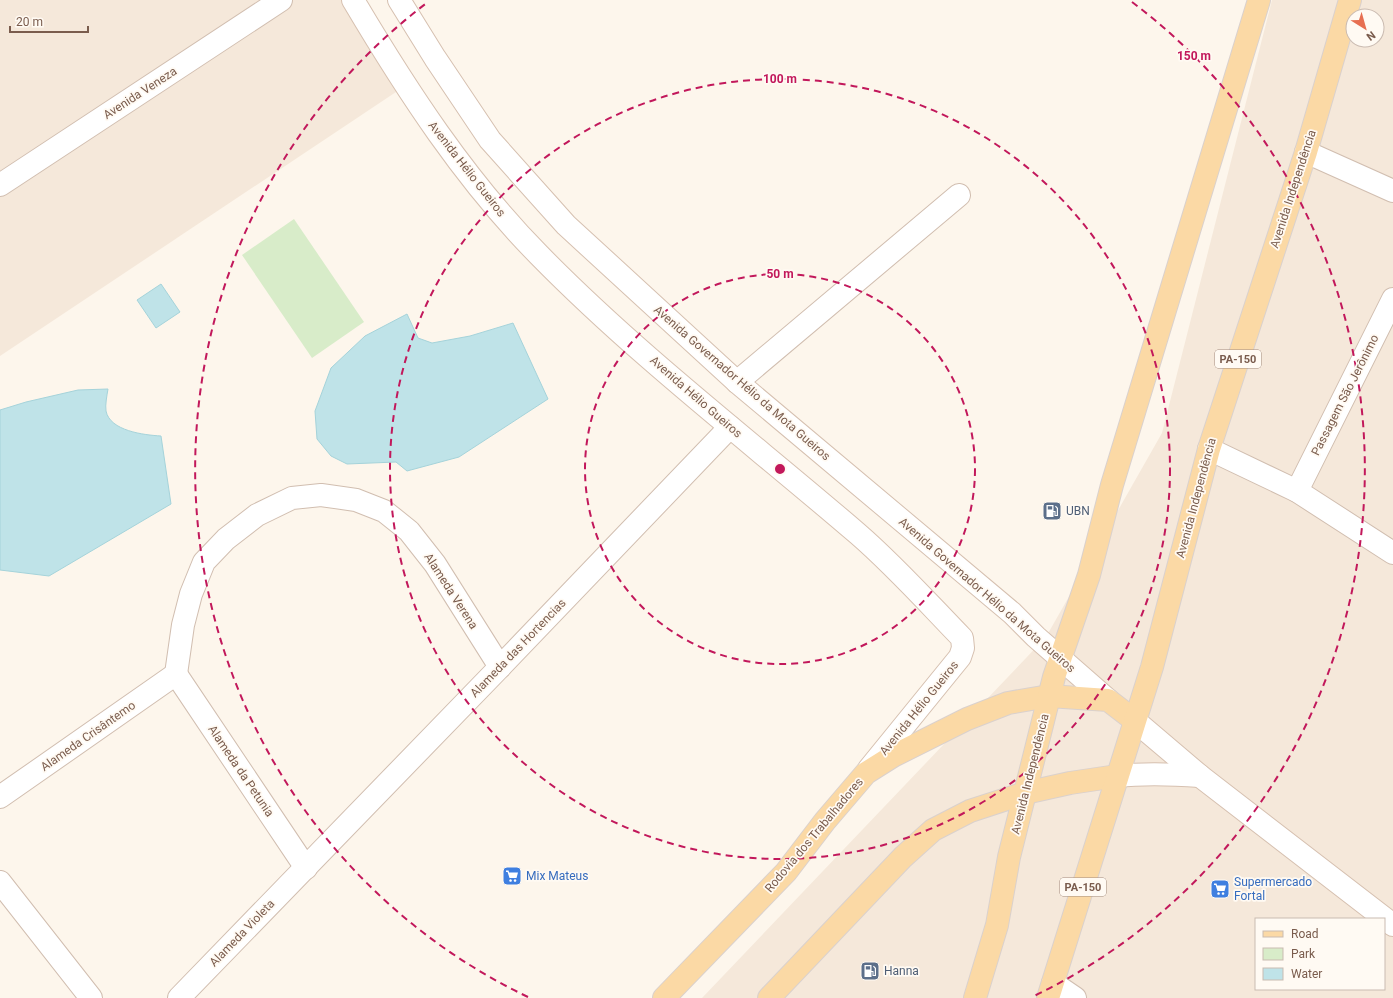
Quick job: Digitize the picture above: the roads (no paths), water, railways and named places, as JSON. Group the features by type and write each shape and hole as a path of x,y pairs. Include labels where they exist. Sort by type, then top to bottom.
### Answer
{"main road":[{"name":"Avenida Independência","path":"976,998 996,925 1009,857 1024,793 1038,746 1049,696 1060,658 1089,575 1112,485 1260,0"},
{"name":"Avenida Independência","path":"1051,991 1134,720 1152,667 1209,449 1306,152 1350,0"},
{"name":"Rodovia dos Trabalhadores","path":"664,998 786,872 825,821 866,773 912,746 967,719 1008,703 1049,696 1108,700"},
{"name":"Avenida Governador Hélio da Mota Gueiros","path":"1108,700 1134,720"},
{"path":"769,998 903,857 933,830 970,811 1024,793 1070,783 1117,776"}],"street":[{"name":"Avenida Veneza","path":"0,185 281,0"},
{"name":"Avenida Hélio Gueiros","path":"353,0 433,128 486,197 538,255 604,318 730,427 860,535 962,638 963,648 960,658 866,773"},
{"name":"Avenida Governador Hélio da Mota Gueiros","path":"399,0 435,58 490,140 566,225 737,382 1012,613 1036,637 1108,700"},
{"path":"1306,152 1393,191"},
{"path":"737,382 959,195"},
{"name":"Passagem São Jerônimo","path":"1297,491 1393,299"},
{"name":"Alameda das Hortencias","path":"306,868 730,427"},
{"path":"1209,449 1297,491 1393,553"},
{"name":"Alameda Verena","path":"176,674 185,619 191,594 204,562 226,539 257,515 292,498 321,495 356,500 384,511 409,532 435,564 500,667"},
{"name":"Alameda Crisântemo","path":"0,797 176,674"},
{"name":"Alameda da Petunia","path":"176,674 306,868"},
{"path":"1134,720 1200,776 1384,918"},
{"path":"1117,776 1142,773 1160,773 1200,776"},
{"name":"Alameda Violeta","path":"179,998 306,868"},
{"path":"0,882 91,998"},
{"path":"1385,919 1393,925"},
{"path":"1051,991 1075,998"}],"water":[{"path":"161,284 180,312 156,328 137,300"},
{"path":"407,314 418,338 432,343 470,336 513,323 548,399 459,457 407,471 396,462 347,464 331,456 317,439 315,411 331,368 365,336"},
{"path":"108,389 106,411 109,418 114,423 129,431 161,436 171,504 49,576 0,570 0,410 26,402 78,390"}],"place":[{"name":"UBN","path":"1052,511"},
{"name":"Mix Mateus","path":"512,876"},
{"name":"Supermercado Fortal","path":"1220,889"},
{"name":"Hanna","path":"870,971"}]}
